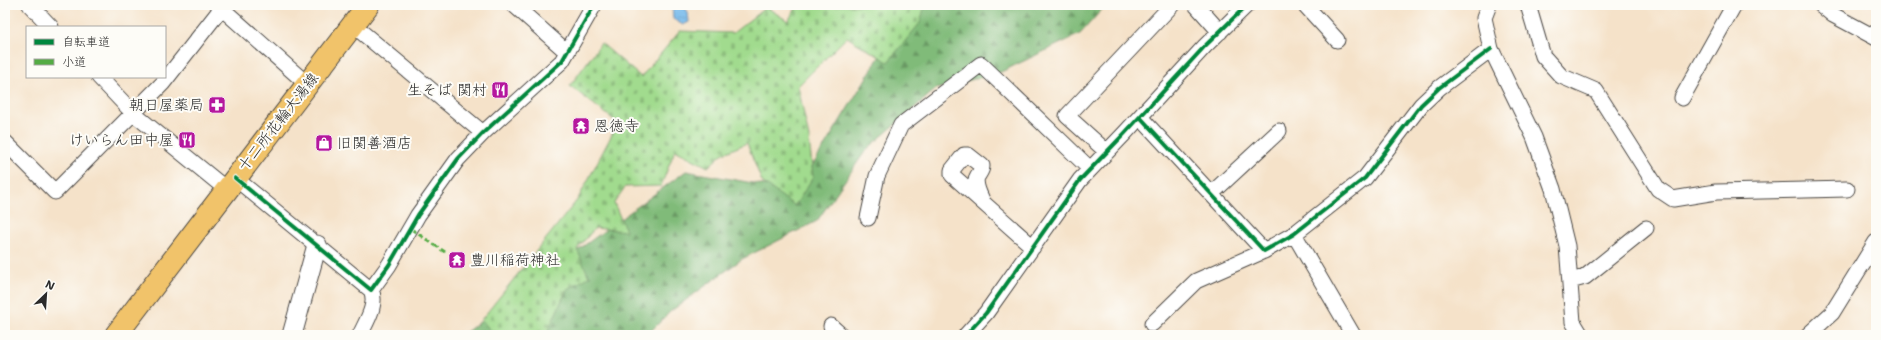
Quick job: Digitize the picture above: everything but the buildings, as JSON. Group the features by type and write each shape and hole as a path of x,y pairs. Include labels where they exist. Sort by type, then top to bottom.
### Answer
{"main road":[{"name":"十二所花輪大湯線","path":"116,335 368,5"}],"street":[{"path":"30,5 50,26"},
{"path":"514,5 567,52"},
{"path":"371,290 389,266 418,215 458,159 482,133 562,61 594,5"},
{"path":"1107,152 1067,116 1172,5"},
{"path":"1196,5 1220,32"},
{"path":"966,335 986,313 1080,180 1247,5"},
{"path":"1305,5 1337,40"},
{"path":"1489,5 1484,18 1491,49 1534,137 1553,189 1567,246 1573,322 1581,335"},
{"path":"1528,5 1542,56 1561,76 1596,91 1658,188 1673,199 1716,192 1846,190"},
{"path":"1682,98 1734,5"},
{"path":"1821,5 1833,15 1876,38"},
{"path":"5,142 55,192 134,114 163,83 221,6 307,84"},
{"path":"352,26 482,133"},
{"path":"1152,324 1196,281 1264,252 1294,234 1365,178 1421,105 1439,88 1491,49"},
{"path":"868,218 878,176 901,125 981,64 1090,169"},
{"path":"100,78 134,114 318,245 371,290 374,296 372,309 360,335"},
{"path":"1140,117 1264,252"},
{"path":"1211,194 1279,131"},
{"path":"982,202 1033,247"},
{"path":"1570,281 1585,277 1646,228"},
{"path":"1294,234 1353,335"},
{"path":"1808,335 1832,313 1876,242"},
{"path":"292,335 318,245"}],"green space":[{"path":"798,5 925,5 920,23 888,62 847,37 798,86 809,138 813,177 795,206 762,182 747,143 722,154 708,167 675,150 661,186 625,187 614,203 626,231 595,228 577,249 589,277 567,289 546,335 495,335 481,320 578,199 618,123 570,86 601,43 641,77 680,31 733,33 766,7 788,21"},
{"path":"911,5 1106,5 1080,34 1001,72 936,89 866,150 817,221 742,259 671,311 647,335 462,335 686,171 797,191"}],"water":[{"path":"672,5 683,5 688,12 689,22 683,25 673,19"}],"marked path":[{"path":"411,229 445,252"}],"cycle path":[{"path":"235,178 371,290 389,265 418,215 458,159 483,133 562,61 594,5"},
{"path":"966,335 986,313 1080,180 1205,46 1247,5"},
{"path":"1140,117 1264,251 1294,234 1365,178 1421,105 1439,88 1491,49"}],"place":[{"name":"生そば 関村","path":"500,90"},
{"name":"朝日屋薬局","path":"217,105"},
{"name":"恩徳寺","path":"581,126"},
{"name":"けいらん田中屋","path":"187,140"},
{"name":"旧関善酒店","path":"324,143"},
{"name":"豊川稲荷神社","path":"457,260"}]}
